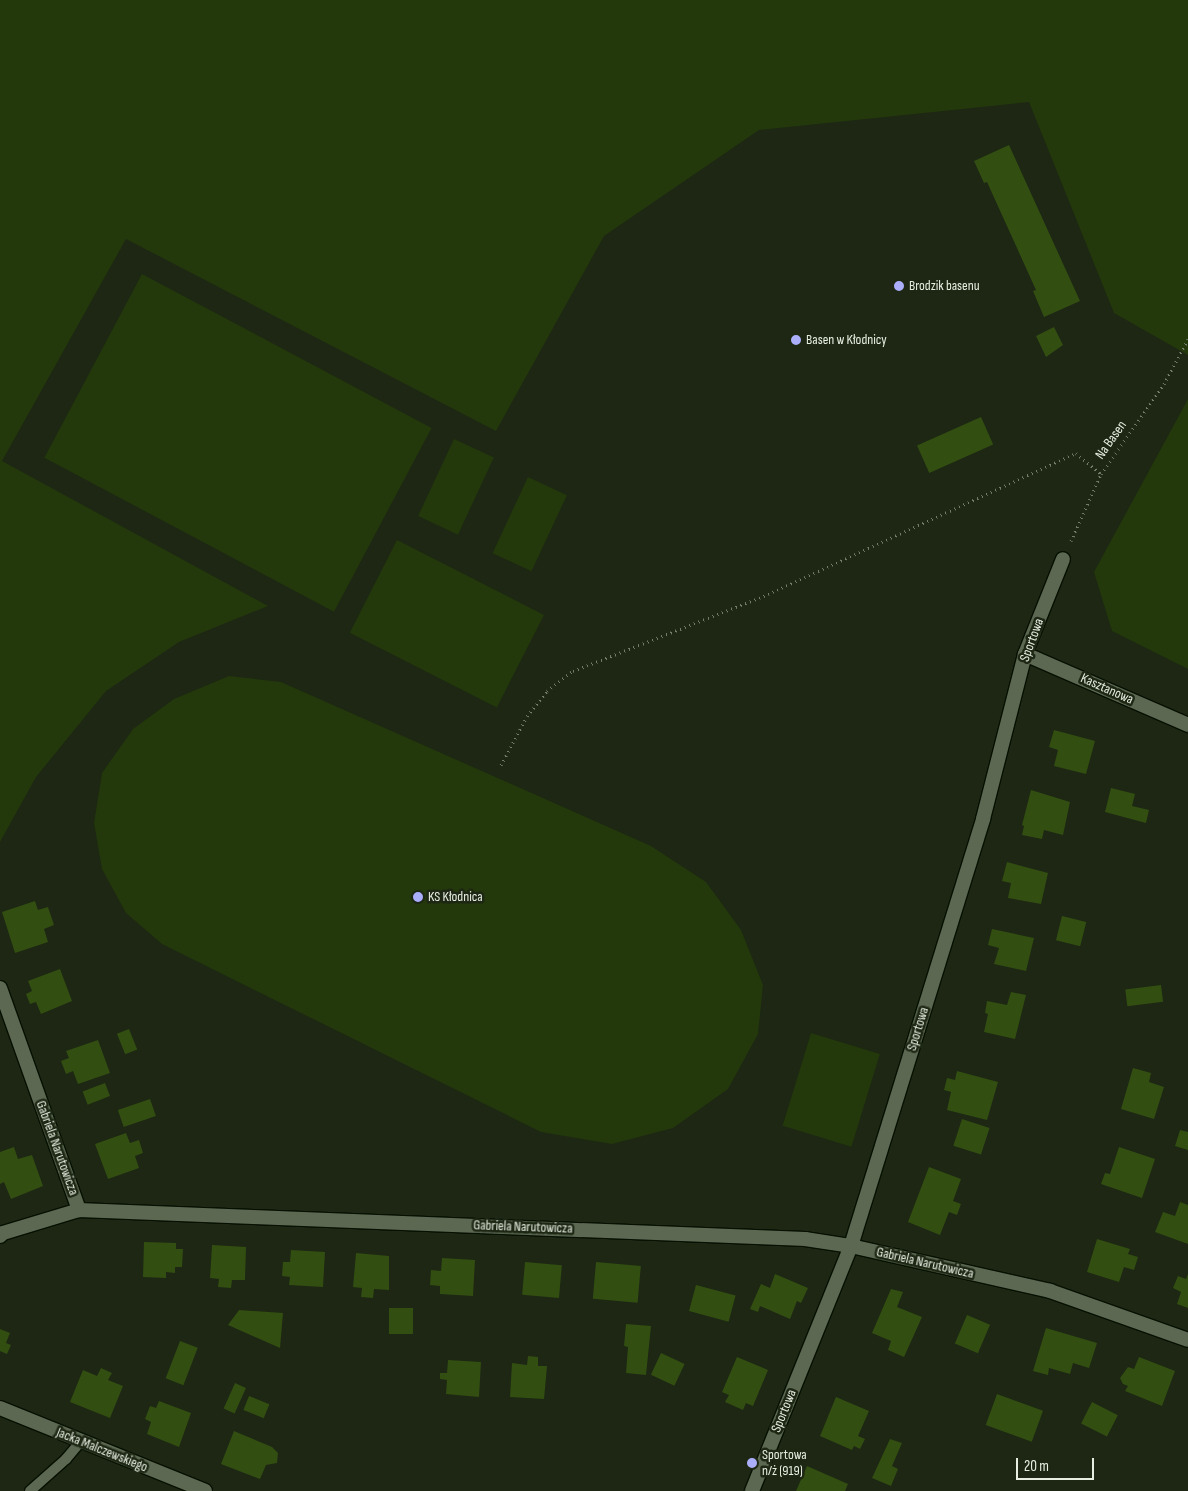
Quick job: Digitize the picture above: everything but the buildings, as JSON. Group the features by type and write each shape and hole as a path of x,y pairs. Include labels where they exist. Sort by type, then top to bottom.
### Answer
{"street":[{"name":"Sportowa","path":"752,1491 851,1246 983,819 1025,654 1063,559"},
{"name":"Kasztanowa","path":"1025,654 1188,725"},
{"name":"Gabriela Narutowicza","path":"0,988 79,1210 805,1238 851,1246 1050,1291 1188,1340"},
{"path":"0,1236 3,1233 79,1210"},
{"name":"Jacka Malczewskiego","path":"0,1408 204,1491"}],"lane":[{"path":"30,1491 66,1459 81,1441"}],"path":[{"name":"Na Basen","path":"1063,559 1101,474 1164,384 1188,339"},
{"path":"502,765 527,716 547,691 573,671 768,594 1076,453 1101,474"}],"green space":[{"path":"0,0 1188,0 1188,355 1114,313 1029,102 759,130 604,236 496,431 126,239 2,461 268,606 179,642 106,691 36,777 0,842"},
{"path":"142,274 432,428 334,612 44,458"},
{"path":"1188,399 1188,669 1112,631 1094,572"},
{"path":"454,439 494,458 458,535 418,516"},
{"path":"528,477 567,495 531,571 493,553"},
{"path":"397,540 544,615 497,708 350,633"},
{"name":"KS Kłodnica","path":"229,676 281,682 651,846 706,882 741,930 763,985 758,1034 728,1089 673,1128 612,1144 541,1132 162,944 126,913 102,869 94,823 102,773 133,729 174,699"},
{"path":"811,1033 880,1054 851,1147 783,1126"}],"place":[{"name":"Brodzik basenu","path":"899,286"},
{"name":"Basen w Kłodnicy","path":"796,340"},
{"name":"KS Kłodnica","path":"418,897"},
{"name":"Sportowa n/ż (919)","path":"752,1463"}]}
